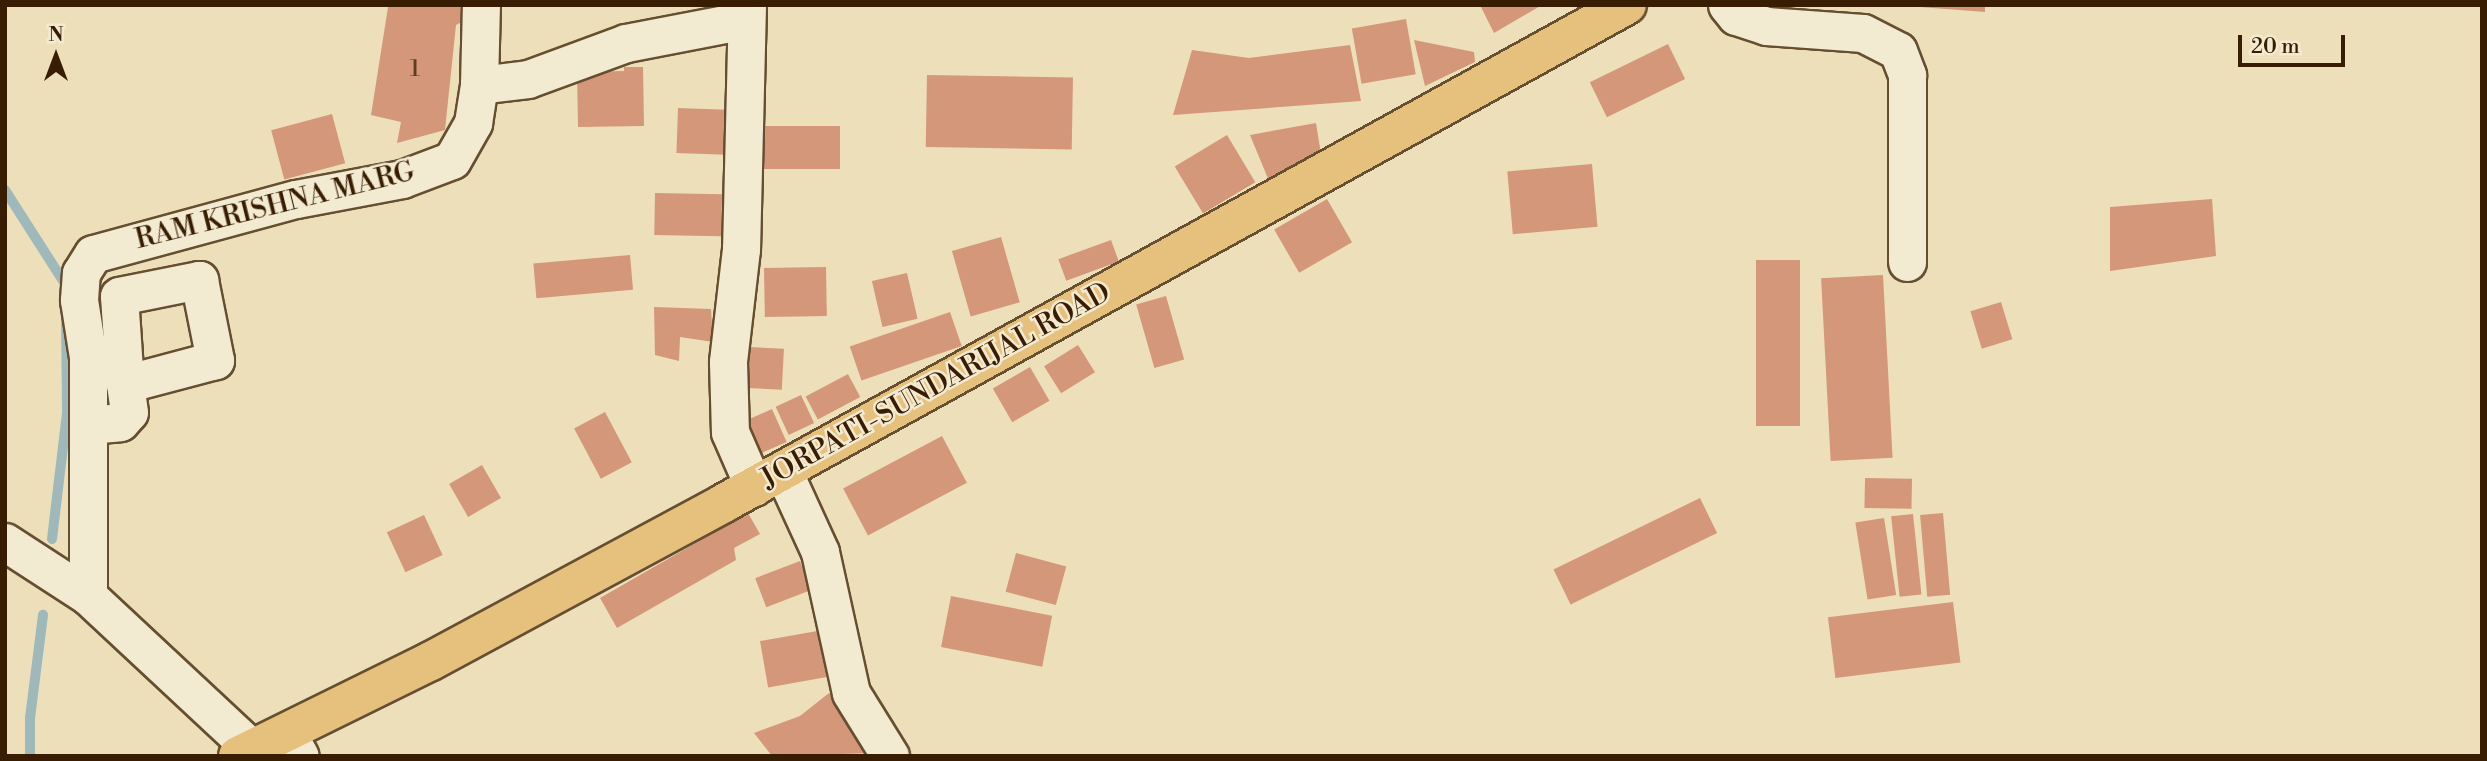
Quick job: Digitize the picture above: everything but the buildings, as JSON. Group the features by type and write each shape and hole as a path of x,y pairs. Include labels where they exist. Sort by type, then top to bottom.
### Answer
{"main road":[{"name":"JORPATI-SUNDARIJAL ROAD","path":"245,753 293,744 431,661 769,479 1627,5"}],"street":[{"name":"RAM KRISHNA MARG","path":"88,596 88,357 79,300 81,273 93,254 296,199 402,179 452,160 473,123 479,85 481,5"},
{"path":"1727,5 1736,16 1766,26 1863,33 1898,51 1907,75 1907,262"},
{"path":"479,85 528,79 626,43 746,13 741,249 729,362 730,432 769,479 820,552 852,694 890,756"},
{"path":"88,425 120,422 129,412 125,384"},
{"path":"5,542 88,596 245,753"}],"waterway":[{"path":"5,190 65,284 65,292"},
{"path":"52,539 67,413 66,322"},
{"path":"30,756 30,718 43,615"}]}
